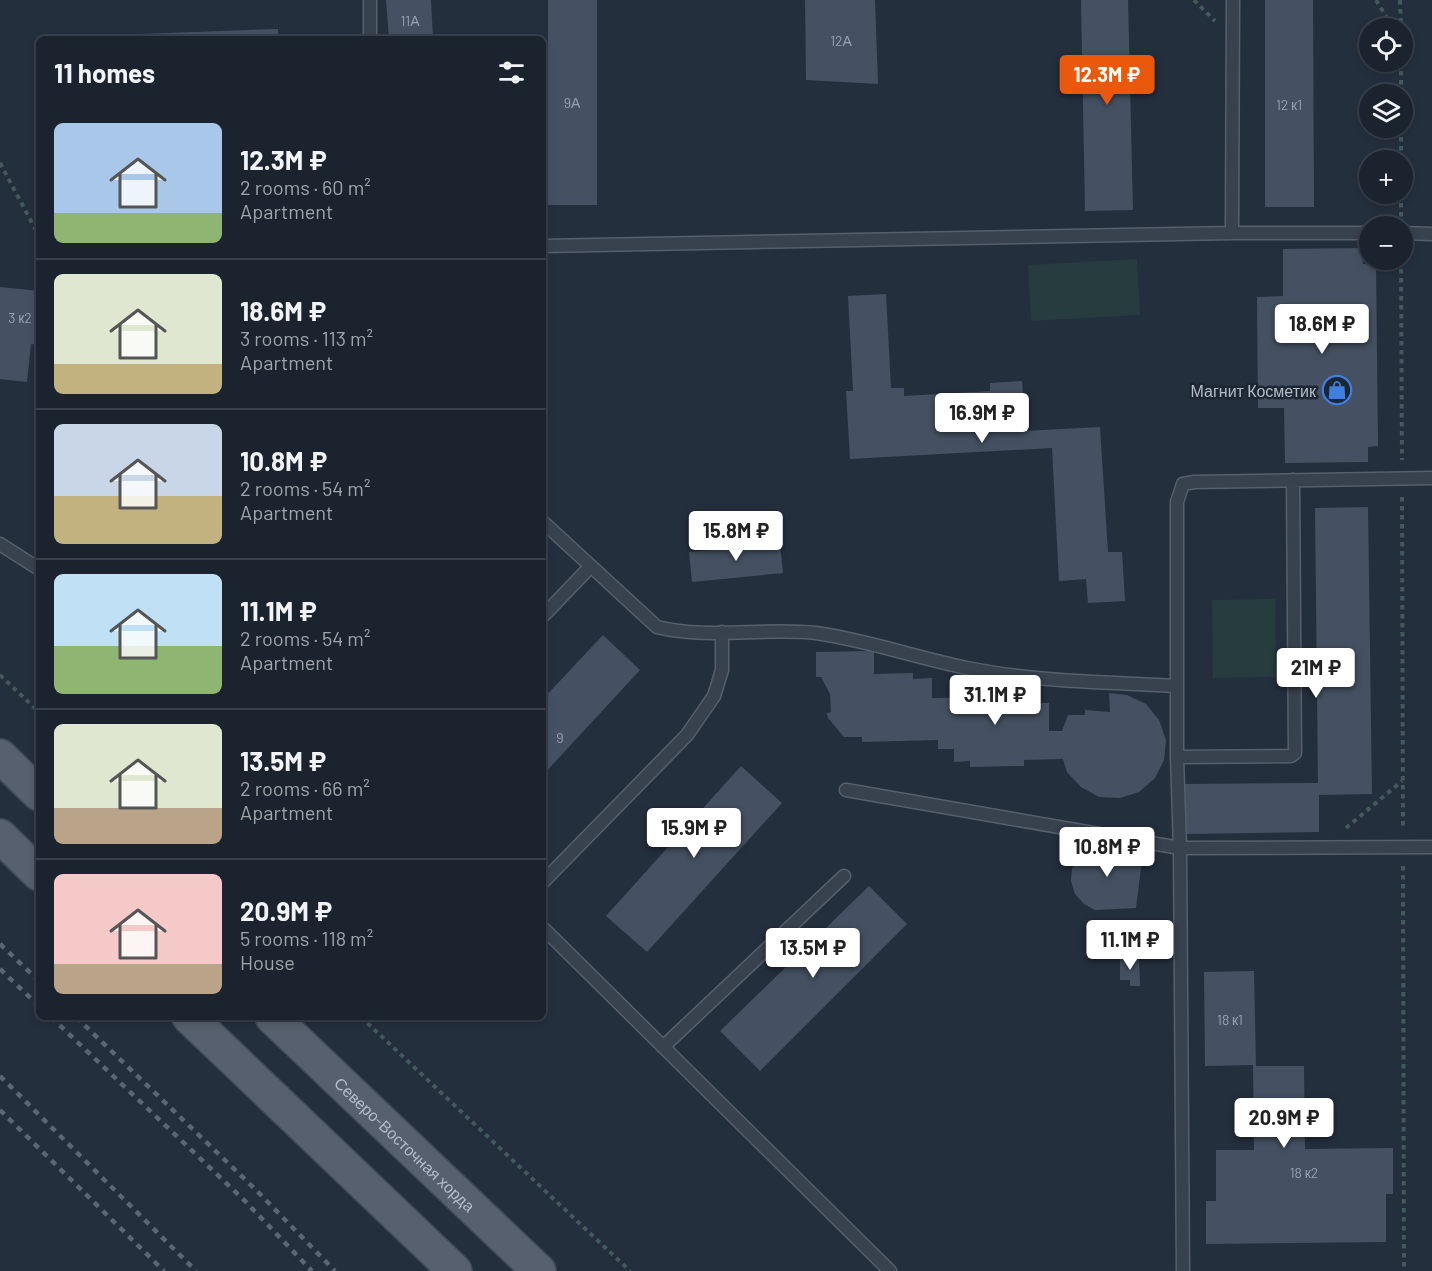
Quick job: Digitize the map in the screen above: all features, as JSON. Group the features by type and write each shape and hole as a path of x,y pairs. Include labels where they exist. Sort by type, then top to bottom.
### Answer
{"main road":[{"path":"0,756 36,791"},
{"path":"0,836 36,871"},
{"path":"192,1020 455,1271"},
{"name":"Северо-Восточная хорда","path":"275,1020 539,1271"}],"lane":[{"path":"370,0 370,36"},
{"path":"1232,233 1233,0"},
{"path":"546,246 1232,233 1359,233"},
{"path":"1413,233 1432,234"},
{"path":"1183,1271 1180,848 1176,687 1179,490 1183,484 1194,482 1432,478"},
{"path":"1177,757 1291,756 1295,753 1293,480"},
{"path":"546,525 657,627 680,633 784,630 819,634 967,668 1013,676 1176,687"},
{"path":"0,544 36,567"},
{"path":"546,613 591,566"},
{"path":"546,879 687,735 714,696 722,669 722,632"},
{"path":"846,790 1180,848 1432,847"},
{"path":"663,1047 844,876"},
{"path":"546,931 890,1271"}],"path":[{"path":"1376,0 1387,18"},
{"path":"1400,0 1401,18"},
{"path":"0,163 36,230"},
{"path":"1401,270 1404,1271"},
{"path":"0,675 36,709"},
{"path":"1322,848 1402,780"},
{"path":"365,1020 630,1271"}],"green space":[{"path":"1137,259 1140,315 1031,321 1028,265"},
{"path":"1275,599 1276,677 1213,678 1212,600"}],"building":[{"path":"386,0 431,0 433,36 389,36"},
{"path":"548,0 597,0 597,205 548,205"},
{"path":"805,0 875,0 878,84 806,80"},
{"path":"1081,0 1128,0 1133,210 1085,211"},
{"path":"1265,0 1313,0 1314,207 1265,207"},
{"path":"278,29 278,36 140,36 140,34"},
{"path":"1359,248 1359,270 1376,270 1378,446 1368,447 1368,462 1285,463 1284,408 1258,408 1257,297 1283,296 1283,249"},
{"path":"0,287 36,291 36,345 31,344 27,382 0,379"},
{"path":"886,294 891,388 904,388 904,396 990,391 990,383 1022,381 1025,431 1100,427 1108,552 1122,552 1125,601 1088,603 1086,579 1059,581 1052,448 850,459 846,391 853,391 848,296"},
{"path":"1368,507 1372,794 1319,795 1319,832 1185,834 1185,784 1318,783 1315,508"},
{"path":"780,543 783,573 692,582 689,552"},
{"path":"603,635 640,670 546,772 546,696"},
{"path":"874,651 874,674 913,673 913,679 932,678 932,698 1023,697 1023,703 1049,703 1049,731 1062,731 1068,715 1085,715 1085,710 1110,712 1109,693 1127,695 1146,704 1159,720 1166,740 1164,760 1155,778 1139,792 1120,798 1099,797 1081,787 1067,772 1063,759 1024,760 1024,766 970,767 970,761 954,762 954,749 938,749 938,740 862,742 862,737 844,737 828,718 827,713 831,712 830,694 821,677 816,677 816,652"},
{"path":"741,766 782,803 647,952 606,916"},
{"path":"1101,844 1114,845 1126,851 1131,857 1142,860 1136,908 1095,910 1084,904 1075,894 1071,881 1072,868 1078,856 1088,848"},
{"path":"869,886 907,924 760,1071 720,1031"},
{"path":"1120,959 1139,959 1140,986 1130,986 1130,980 1120,980"},
{"path":"1254,971 1256,1066 1304,1066 1305,1149 1393,1148 1393,1194 1386,1194 1386,1242 1206,1244 1206,1201 1216,1201 1216,1150 1254,1150 1253,1065 1205,1066 1204,972"}],"railway":[{"path":"0,944 36,978"},
{"path":"0,969 36,1003"},
{"path":"54,1020 244,1200 312,1271"},
{"path":"79,1020 255,1189 335,1271"},
{"path":"0,1076 196,1271"},
{"path":"0,1110 164,1271"}],"place":[{"name":"Магнит Косметик","path":"1337,390"}]}
